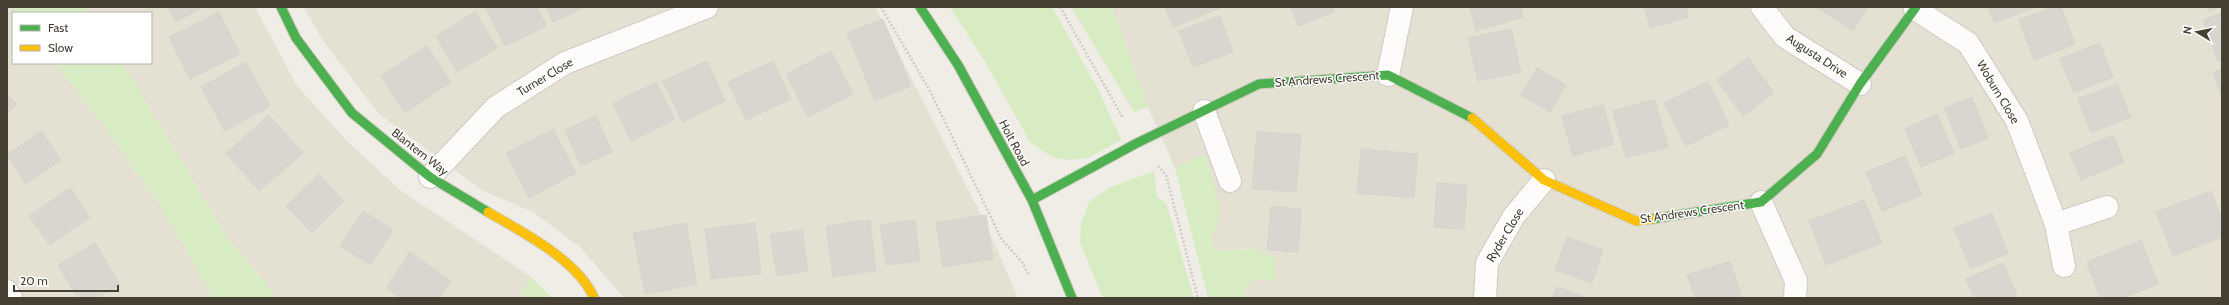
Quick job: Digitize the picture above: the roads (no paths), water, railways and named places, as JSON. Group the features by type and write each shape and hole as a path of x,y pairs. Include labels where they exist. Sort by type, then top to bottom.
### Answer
{"street":[{"name":"Blantern Way","path":"281,7 296,38 352,113 430,177 550,249 589,286 594,298"},
{"name":"Turner Close","path":"430,177 496,107 565,63 708,7"},
{"name":"Holt Road","path":"920,7 958,65 1032,200 1072,298"},
{"path":"1388,75 1402,7"},
{"name":"Augusta Drive","path":"1762,7 1785,37 1860,84"},
{"name":"St Andrews Crescent","path":"1032,200 1137,143 1259,84 1388,75 1474,119 1544,180 1636,221 1761,202 1816,154 1860,84 1915,8"},
{"name":"Woburn Close","path":"1915,8 1968,43 2017,121 2056,224 2064,266"},
{"path":"1204,111 1230,181"},
{"name":"Ryder Close","path":"1485,298 1487,263 1514,216 1544,180"},
{"path":"1761,202 1796,281 1794,298"},
{"path":"2056,224 2107,207"},
{"path":"7,291 11,298"}]}
